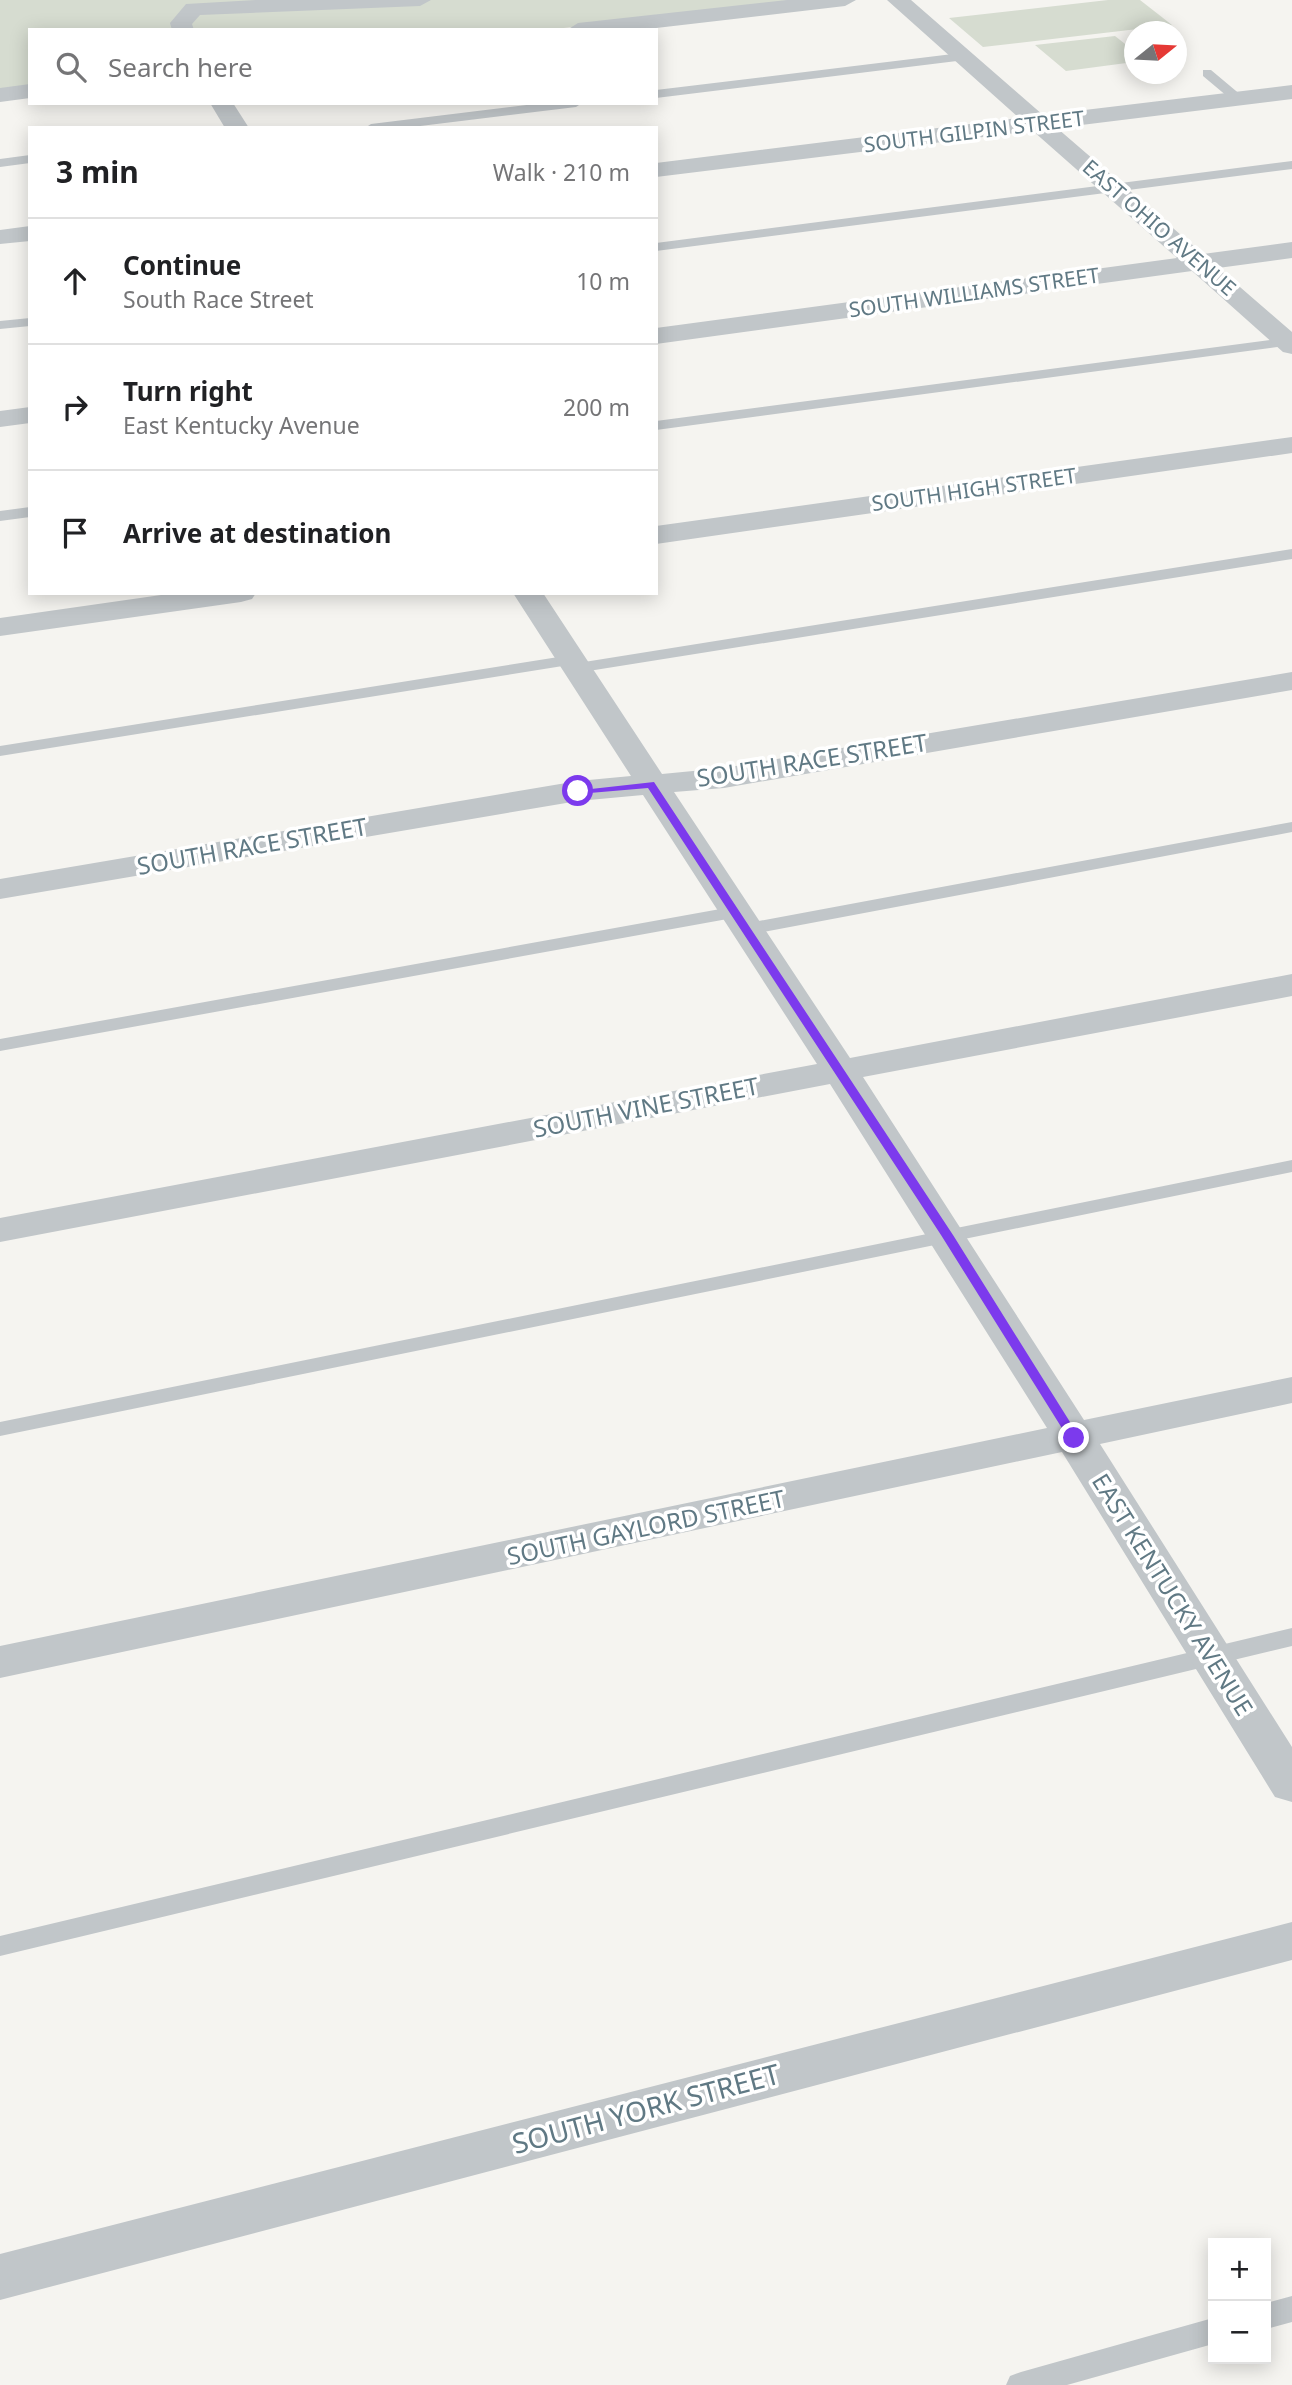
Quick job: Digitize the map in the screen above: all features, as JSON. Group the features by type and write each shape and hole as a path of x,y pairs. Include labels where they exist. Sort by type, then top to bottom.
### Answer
{"street":[{"path":"183,28 181,23 194,9 420,0"},
{"path":"596,28 845,0"},
{"name":"EAST OHIO AVENUE","path":"898,0 1290,343"},
{"path":"0,94 28,91"},
{"name":"SOUTH GILPIN STREET","path":"658,170 1292,92"},
{"path":"222,105 236,126"},
{"path":"0,237 28,233"},
{"name":"SOUTH WILLIAMS STREET","path":"658,336 1292,250"},
{"path":"0,419 28,415"},
{"name":"SOUTH HIGH STREET","path":"658,535 1292,445"},
{"path":"0,627 228,595"},
{"name":"EAST KENTUCKY AVENUE","path":"529,595 947,1235 1292,1785"},
{"name":"SOUTH RACE STREET","path":"0,889 578,791 724,778 1292,681"},
{"name":"SOUTH VINE STREET","path":"0,1230 1292,985"},
{"name":"SOUTH GAYLORD STREET","path":"0,1662 1292,1390"},
{"name":"SOUTH YORK STREET","path":"0,2277 1292,1941"}],"lane":[{"path":"658,94 961,57"},
{"path":"1207,73 1238,99"},
{"path":"387,126 560,105"},
{"path":"0,163 28,159"},
{"path":"658,247 1292,165"},
{"path":"0,325 28,321"},
{"path":"658,426 1290,343"},
{"path":"0,516 28,512"},
{"path":"0,751 1292,554"},
{"path":"0,1045 1292,827"},
{"path":"0,1429 1292,1166"},
{"path":"0,1946 1292,1637"},
{"path":"1271,2315 1292,2309"},
{"path":"1021,2385 1208,2332"}],"shaded area":[{"path":"0,0 813,0 564,28 28,28 28,87 0,91"},
{"path":"1108,0 1140,0 1167,21 1124,21 1124,31 983,47 949,18"},
{"path":"1115,36 1124,43 1124,63 1066,71 1035,45"}],"route":[{"path":"578,791 651,784 947,1235 1074,1438"}]}
